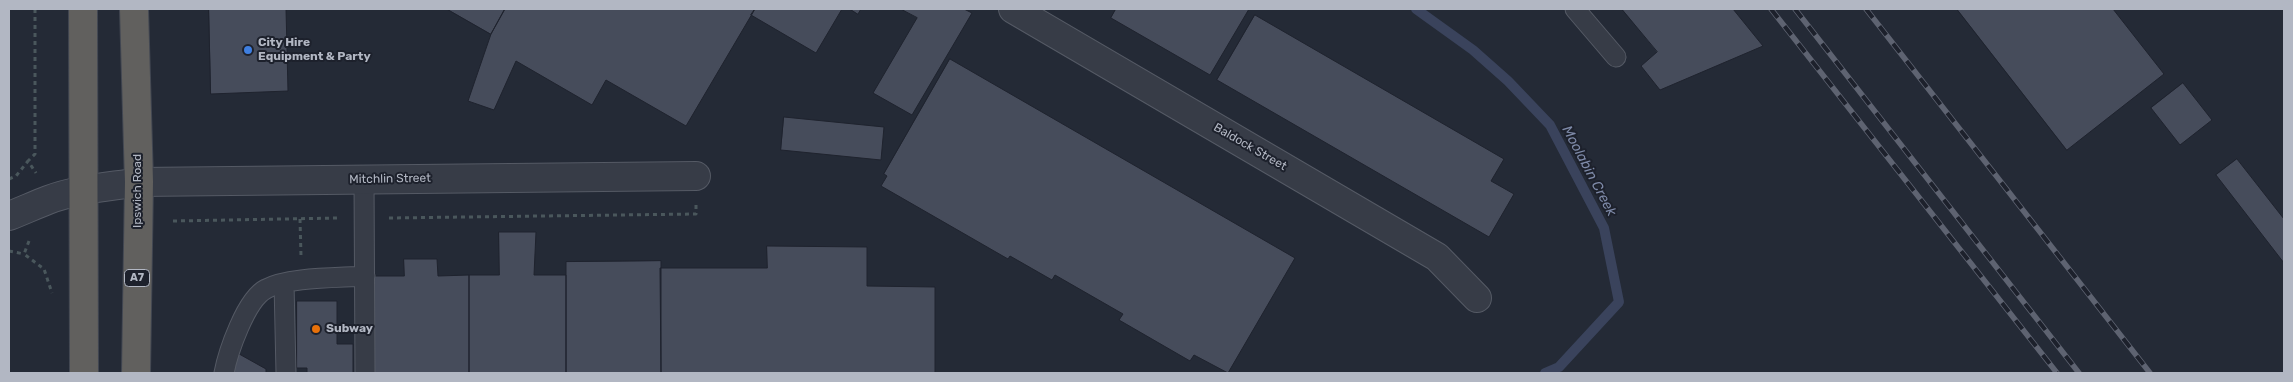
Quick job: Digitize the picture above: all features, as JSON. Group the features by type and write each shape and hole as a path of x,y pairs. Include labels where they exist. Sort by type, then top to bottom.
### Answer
{"highway":[{"path":"83,9 85,190 84,373"},
{"name":"Ipswich Road","path":"134,9 139,182 136,373"}],"street":[{"name":"Baldock Street","path":"1013,9 1438,257 1477,298"},
{"name":"Mitchlin Street","path":"9,216 33,208 48,200 85,190 139,182 696,176"}],"lane":[{"path":"1575,9 1616,57"},
{"path":"364,180 365,373"},
{"path":"224,373 227,356 250,306 264,289 284,282 364,276"},
{"path":"284,282 286,373"}],"path":[{"path":"9,179 16,176 35,154 35,9"},
{"path":"28,161 37,175"},
{"path":"173,221 696,214 696,203"},
{"path":"300,219 300,242"},
{"path":"24,254 29,243"},
{"path":"9,251 24,254 44,269 53,296"}],"building":[{"name":"City Hire Equipment & Party","path":"209,9 286,9 288,91 211,94"},
{"path":"447,9 505,9 491,34"},
{"path":"505,9 755,9 686,126 606,80 592,105 516,61 494,110 468,101 491,34"},
{"path":"755,9 842,9 816,53 751,15"},
{"path":"850,9 861,9 858,14"},
{"path":"901,9 964,9 972,13 912,115 873,93 917,18"},
{"path":"1116,9 1249,9 1210,75 1111,18"},
{"path":"1622,9 1733,9 1763,46 1660,90 1641,66 1657,52"},
{"path":"1957,9 2113,9 2164,74 2067,150"},
{"path":"1255,15 1504,159 1491,181 1514,194 1489,237 1217,80"},
{"path":"950,59 1295,258 1228,373 1194,355 1190,361 1119,320 1123,314 1055,275 1052,280 1010,256 1008,259 881,186 887,176 884,174"},
{"path":"2183,83 2212,120 2180,145 2151,108"},
{"path":"784,117 884,127 881,160 781,150"},
{"path":"2237,159 2284,219 2284,263 2216,175"},
{"path":"499,232 536,232 534,275 566,275 566,373 469,373 469,275 499,275"},
{"path":"767,246 867,247 867,286 935,287 935,373 661,373 660,268 767,268"},
{"path":"404,259 437,259 438,276 469,275 469,373 374,373 374,276 404,276"},
{"path":"661,261 661,373 566,373 566,262"},
{"path":"297,301 337,301 337,344 353,344 353,373 307,373 307,368 297,368"},
{"path":"232,350 266,369 266,373 233,373"}],"waterway":[{"name":"Moolabin Creek","path":"1416,9 1473,50 1508,81 1550,125 1604,228 1619,302 1559,367 1545,373"}],"railway":[{"path":"1771,9 2057,373"},
{"path":"1795,9 2079,373"},
{"path":"1866,9 2150,373"}],"place":[{"name":"City Hire Equipment & Party","path":"248,50"},
{"name":"Subway","path":"316,329"}]}
